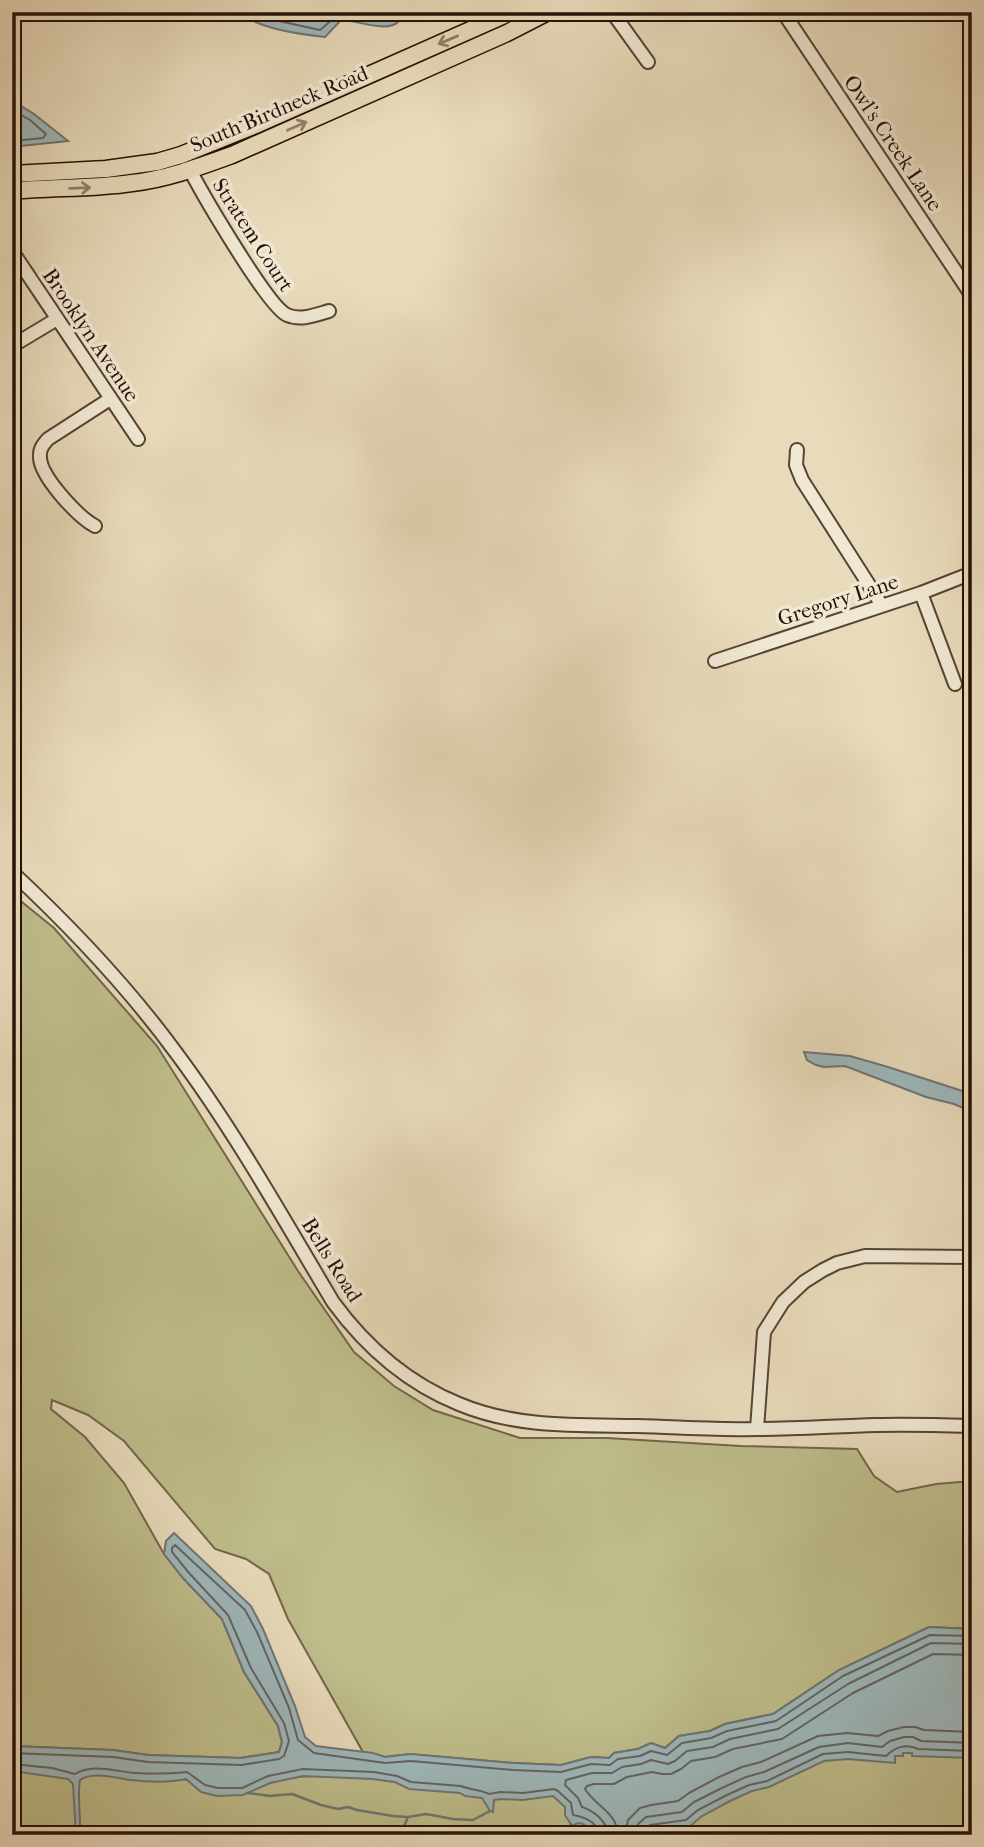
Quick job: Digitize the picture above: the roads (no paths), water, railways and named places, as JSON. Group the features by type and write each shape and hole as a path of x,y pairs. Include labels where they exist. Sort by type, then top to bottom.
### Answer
{"main road":[{"name":"South Birdneck Road","path":"12,174 118,168 181,155 235,134 511,12"},
{"name":"South Birdneck Road","path":"12,191 93,188 134,183 190,170 232,155 507,33 548,12"}],"street":[{"path":"612,12 648,62"},
{"name":"Owl's Creek Lane","path":"783,12 972,296"},
{"name":"Stratem Court","path":"190,170 206,201 279,310 297,317 329,311"},
{"name":"Brooklyn Avenue","path":"12,251 138,439"},
{"path":"12,346 57,319"},
{"path":"95,526 82,517 45,474 41,464 41,446 57,431 110,399"},
{"path":"797,450 796,465 802,480 881,607"},
{"name":"Gregory Lane","path":"715,661 881,607 972,573"},
{"path":"921,593 955,684"},
{"name":"Bells Road","path":"12,872 85,943 176,1053 234,1137 334,1302 363,1339 394,1367 434,1393 482,1413 538,1424 757,1429 879,1424 972,1426"},
{"path":"757,1429 764,1332 783,1302 804,1282 837,1263 865,1256 972,1257"}],"water":[{"path":"238,12 404,12 398,22 387,26 341,20 325,37 268,27"},
{"path":"16,103 68,141 12,147 12,105"},
{"path":"804,1052 850,1056 972,1094 972,1112 845,1066 816,1065 807,1060"},
{"path":"174,1533 251,1606 295,1706 305,1737 316,1746 385,1757 410,1754 561,1765 591,1757 609,1758 614,1753 638,1749 651,1743 665,1748 679,1736 710,1731 725,1724 773,1714 839,1670 929,1627 972,1629 972,1758 912,1756 912,1753 903,1753 903,1756 895,1756 895,1763 848,1759 824,1761 769,1787 730,1801 702,1816 689,1827 639,1835 596,1835 583,1824 572,1826 565,1815 565,1807 553,1796 494,1800 493,1812 482,1798 460,1793 409,1789 395,1782 373,1779 303,1776 270,1783 243,1795 217,1796 201,1792 186,1779 151,1782 91,1776 80,1780 80,1835 76,1835 73,1784 68,1779 12,1771 12,1746 241,1758 279,1752 282,1742 278,1726 244,1672 222,1619 164,1554 166,1541"}],"waterway":[{"path":"248,1793 270,1796 292,1794 338,1809 348,1807 408,1817"},
{"path":"400,1835 408,1817 426,1814 473,1820 490,1811"},
{"path":"566,1835 571,1824"}]}
